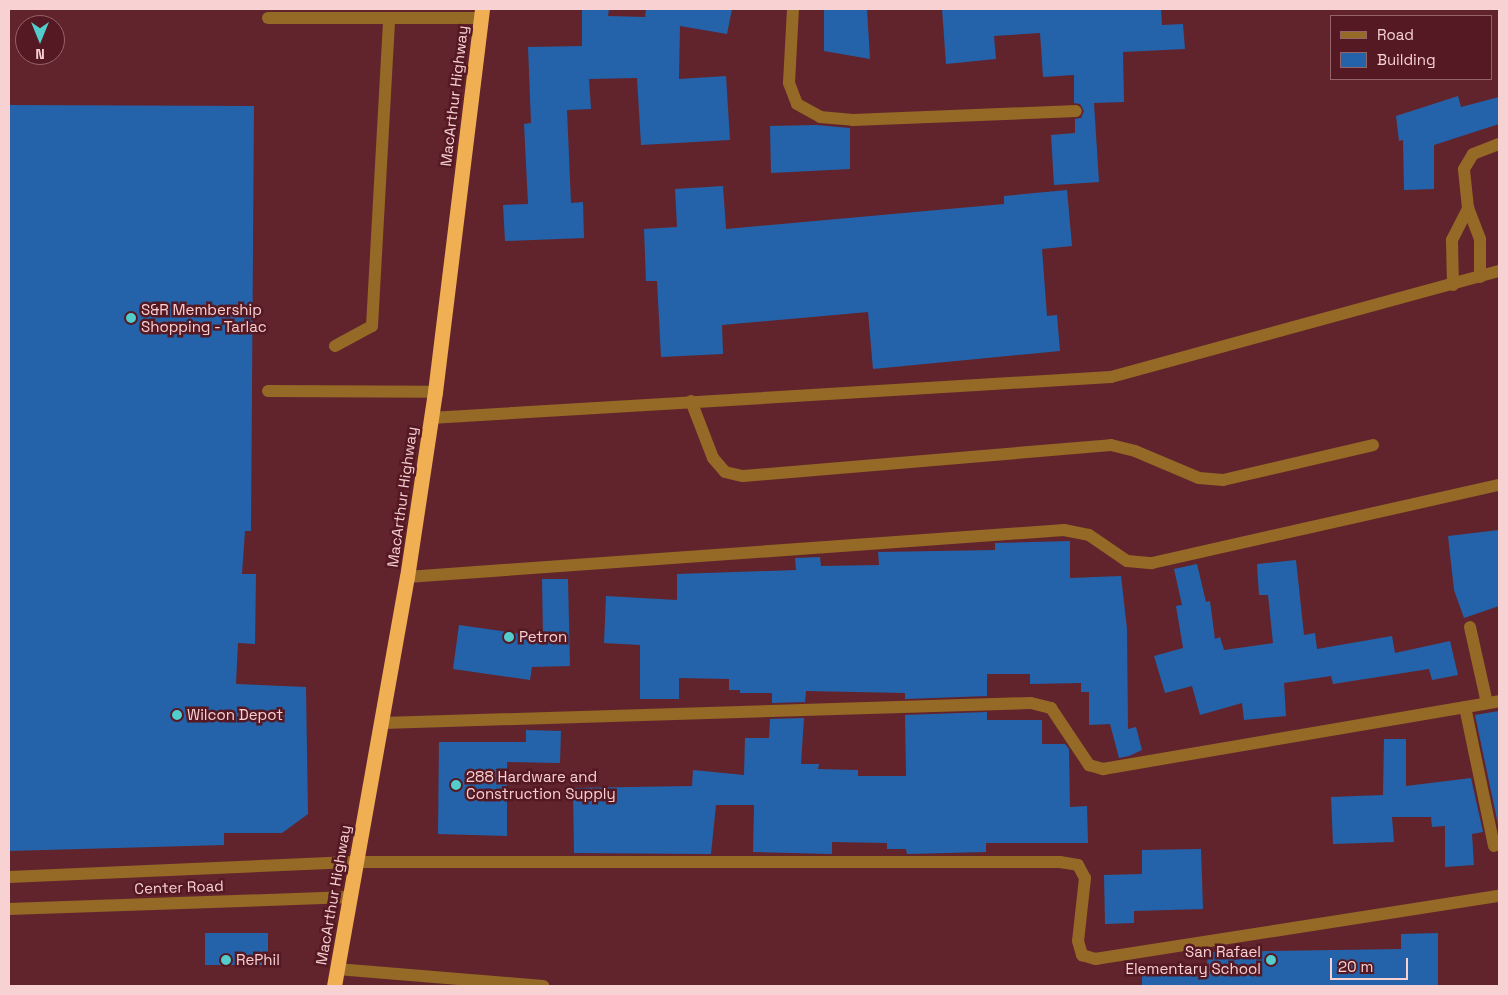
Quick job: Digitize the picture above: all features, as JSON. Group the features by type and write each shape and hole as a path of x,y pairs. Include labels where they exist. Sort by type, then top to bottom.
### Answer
{"highway":[{"name":"MacArthur Highway","path":"334,986 408,577 435,392 482,14"}],"street":[{"path":"793,9 790,83 797,104 820,117 853,120 1076,111"},
{"path":"268,18 389,18 482,14"},
{"path":"335,346 372,326 389,18"},
{"path":"1480,277 1480,239 1468,208 1464,169 1473,154 1499,144"},
{"path":"1453,285 1452,240 1468,208"},
{"path":"431,418 1111,378 1499,271"},
{"path":"268,391 435,392"},
{"path":"691,402 713,458 725,472 742,476 1111,445 1135,451 1199,478 1223,480 1373,445"},
{"path":"408,577 1064,530 1089,535 1127,561 1152,563 1499,485"},
{"path":"382,723 1031,703 1051,708 1089,764 1102,769 1493,702 1470,627"},
{"path":"1465,707 1494,846"},
{"path":"9,877 357,862 1060,862 1078,865 1085,878 1078,941 1082,955 1095,959 1499,896"},
{"name":"Center Road","path":"9,910 350,897"},
{"path":"337,969 543,986"}],"building":[{"path":"582,9 609,9 608,16 645,17 646,9 732,9 727,34 680,26 679,79 726,76 730,140 641,145 637,78 589,79 591,109 567,110 571,203 583,202 584,238 505,241 503,205 528,204 524,124 531,123 528,47 582,46"},
{"path":"824,9 867,9 870,59 824,51"},
{"path":"942,9 1161,9 1162,25 1183,24 1185,49 1123,52 1124,102 1094,103 1099,182 1054,185 1051,135 1075,133 1075,119 1081,118 1084,111 1080,104 1074,103 1074,75 1043,77 1040,33 994,36 996,59 946,64"},
{"path":"1458,96 1461,107 1499,97 1499,124 1434,145 1434,189 1404,190 1403,140 1399,141 1396,116"},
{"path":"9,105 254,106 251,531 245,531 242,574 256,574 255,644 238,643 236,684 306,687 308,814 282,833 224,833 224,845 9,851"},
{"path":"816,125 850,128 850,169 771,173 770,126"},
{"path":"723,186 726,229 1004,204 1004,196 1067,190 1072,246 1042,249 1047,316 1057,315 1060,351 873,369 868,312 722,325 723,354 661,357 657,281 646,281 644,229 677,227 675,189"},
{"path":"1499,530 1499,606 1464,618 1454,590 1448,536"},
{"path":"1070,541 1070,578 1121,576 1127,629 1128,729 1136,727 1142,750 1129,756 1119,758 1110,724 1089,725 1089,692 1081,692 1081,683 1030,684 1030,674 987,674 987,696 905,699 905,693 806,691 805,702 772,703 772,693 740,693 740,690 729,690 729,679 679,678 679,699 640,699 640,645 604,643 606,596 677,600 677,574 796,570 795,558 820,557 821,566 879,565 878,552 995,550 995,543"},
{"path":"1296,560 1304,635 1315,633 1317,649 1392,636 1395,653 1450,641 1458,675 1432,680 1429,669 1333,684 1331,676 1284,683 1286,716 1244,720 1242,703 1200,715 1192,686 1165,693 1154,656 1183,648 1176,606 1182,605 1174,569 1197,564 1206,602 1210,601 1215,639 1220,637 1224,650 1273,643 1268,595 1259,595 1257,564"},
{"path":"542,579 568,579 570,666 532,667 530,680 453,669 459,625 543,637"},
{"path":"1499,711 1499,829 1475,715"},
{"path":"987,712 987,720 1042,720 1042,744 1065,744 1069,749 1070,807 1087,806 1088,843 986,843 986,852 907,854 906,849 887,849 887,843 832,842 832,854 753,852 754,805 716,805 711,854 574,853 573,788 692,786 693,770 744,775 745,738 769,738 770,719 804,718 801,764 819,764 818,769 858,770 858,776 906,776 905,715"},
{"path":"526,730 561,731 560,763 507,762 507,836 438,834 439,742 526,742"},
{"path":"1384,739 1406,739 1406,786 1471,778 1483,832 1472,834 1474,865 1445,867 1445,826 1432,827 1431,817 1392,817 1394,842 1333,844 1331,797 1383,795"},
{"path":"1201,849 1203,909 1134,911 1134,923 1105,924 1104,875 1142,874 1142,850"},
{"path":"205,933 268,933 268,965 205,965"},
{"path":"1438,933 1438,986 1142,986 1142,966 1207,964 1208,952 1401,949 1401,934"}],"place":[{"name":"S&R Membership Shopping - Tarlac","path":"131,318"},
{"name":"Petron","path":"509,637"},
{"name":"Wilcon Depot","path":"177,715"},
{"name":"288 Hardware and Construction Supply","path":"456,785"},
{"name":"RePhil","path":"226,960"},
{"name":"San Rafael Elementary School","path":"1271,960"}]}
